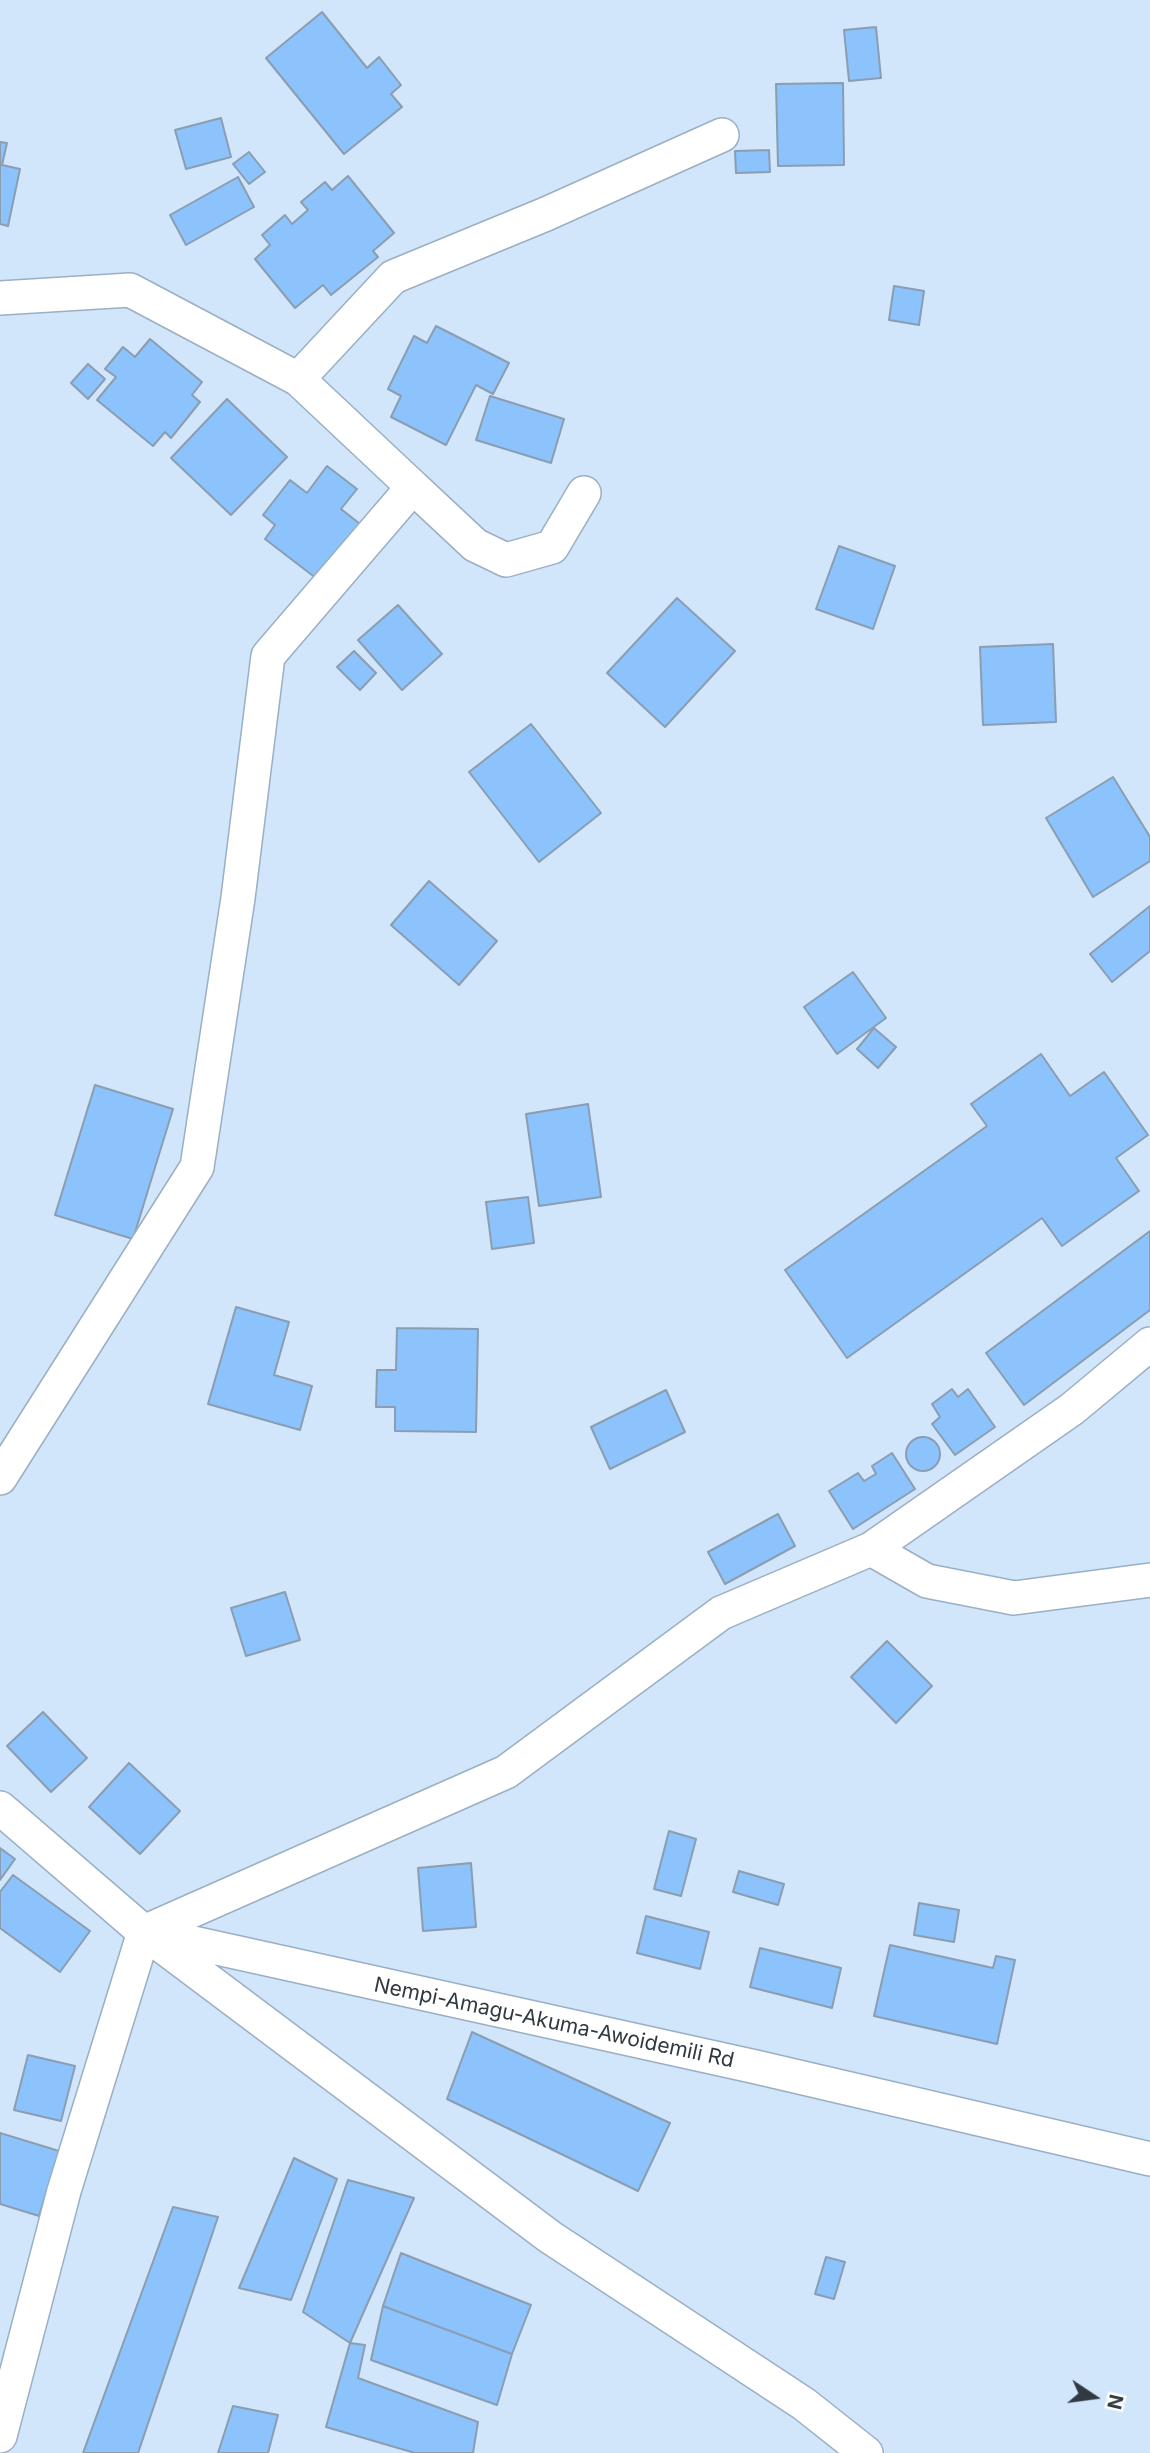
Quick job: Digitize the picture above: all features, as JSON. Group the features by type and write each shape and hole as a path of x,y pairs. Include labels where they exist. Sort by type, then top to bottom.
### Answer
{"street":[{"path":"298,379 393,277 546,214 722,135"},
{"path":"0,298 130,290 298,379 475,545 506,561 552,547 584,493"},
{"path":"0,1479 197,1167 238,898 268,656 413,487"},
{"path":"0,2436 64,2191 144,1932 506,1772 721,1613 871,1549 1072,1409 1150,1344"},
{"path":"871,1549 927,1581 1014,1598 1150,1580"},
{"name":"Nempi-Amagu-Akuma-Awoidemili Rd","path":"0,1808 144,1932 756,2067 1150,2160"},
{"path":"144,1932 550,2237 804,2404 866,2453"}],"building":[{"path":"322,12 367,68 379,57 401,85 391,94 402,107 344,154 266,58"},
{"path":"876,27 881,78 849,81 844,30"},
{"path":"843,83 844,165 778,166 776,84"},
{"path":"221,118 231,157 186,169 175,130"},
{"path":"0,142 7,143 2,165 20,169 8,226 0,224"},
{"path":"769,150 770,172 736,173 735,151"},
{"path":"249,152 265,172 249,184 233,164"},
{"path":"348,176 394,233 373,251 378,257 331,295 323,285 295,308 255,259 270,245 262,235 285,215 292,224 308,210 301,202 325,182 332,190"},
{"path":"238,177 254,207 186,245 170,215"},
{"path":"894,286 924,291 919,325 889,320"},
{"path":"436,326 509,363 493,394 476,385 446,445 391,417 401,396 388,389 414,336 427,343"},
{"path":"150,339 202,382 192,395 200,402 171,438 165,432 153,446 97,400 116,377 105,369 123,347 135,357"},
{"path":"88,364 105,379 88,399 71,383"},
{"path":"490,396 564,419 551,463 476,440"},
{"path":"227,399 287,457 231,515 171,458"},
{"path":"327,466 357,489 341,509 364,527 321,582 265,539 275,525 263,515 290,480 307,493"},
{"path":"839,546 895,566 873,629 816,609"},
{"path":"677,598 735,651 665,727 607,673"},
{"path":"398,605 442,654 402,690 358,640"},
{"path":"1053,644 1056,722 983,725 980,647"},
{"path":"354,651 376,673 360,690 337,667"},
{"path":"531,724 601,813 539,862 469,772"},
{"path":"1113,777 1150,837 1150,861 1093,897 1046,818"},
{"path":"429,881 497,941 459,985 391,925"},
{"path":"1150,906 1150,951 1112,982 1090,954"},
{"path":"853,972 886,1018 837,1054 804,1007"},
{"path":"874,1028 896,1047 878,1068 857,1049"},
{"path":"1041,1054 1070,1096 1104,1072 1148,1135 1116,1158 1139,1191 1062,1246 1042,1218 847,1358 785,1270 987,1126 971,1104"},
{"path":"95,1085 173,1109 133,1239 55,1215"},
{"path":"588,1104 601,1197 539,1206 526,1114"},
{"path":"528,1197 534,1243 492,1249 486,1202"},
{"path":"1150,1231 1150,1310 1024,1405 986,1353"},
{"path":"236,1307 289,1322 274,1375 312,1386 300,1430 208,1404"},
{"path":"397,1328 478,1329 476,1432 395,1431 395,1407 376,1407 377,1370 396,1370"},
{"path":"952,1389 958,1397 968,1389 995,1427 955,1455 932,1424 940,1417 932,1404"},
{"path":"666,1390 685,1432 610,1469 591,1427"},
{"path":"923,1437 935,1442 940,1454 935,1466 923,1471 911,1466 906,1454 911,1442"},
{"path":"892,1453 915,1489 853,1529 829,1491 858,1473 864,1481 876,1474 872,1466"},
{"path":"778,1514 795,1546 725,1584 708,1552"},
{"path":"285,1592 300,1640 246,1656 231,1608"},
{"path":"887,1641 932,1686 896,1723 851,1677"},
{"path":"43,1712 87,1758 51,1792 7,1746"},
{"path":"129,1763 180,1811 140,1854 89,1807"},
{"path":"669,1831 696,1839 681,1896 654,1889"},
{"path":"0,1848 15,1859 0,1880"},
{"path":"471,1863 476,1927 423,1931 418,1868"},
{"path":"739,1871 784,1884 778,1905 733,1892"},
{"path":"13,1875 90,1931 60,1972 0,1928 0,1892"},
{"path":"919,1903 959,1910 954,1942 914,1935"},
{"path":"646,1916 709,1932 700,1969 637,1953"},
{"path":"890,1945 993,1968 996,1956 1015,1960 997,2044 874,2016"},
{"path":"760,1948 841,1968 832,2008 750,1987"},
{"path":"472,2032 670,2123 638,2191 447,2099"},
{"path":"28,2055 75,2066 61,2121 14,2110"},
{"path":"0,2133 59,2151 39,2216 0,2204"},
{"path":"294,2158 337,2179 291,2300 239,2288"},
{"path":"348,2180 414,2198 350,2343 303,2312"},
{"path":"173,2207 218,2217 138,2453 83,2453"},
{"path":"401,2253 531,2305 512,2354 383,2306"},
{"path":"826,2257 845,2262 834,2299 815,2294"},
{"path":"383,2306 512,2354 497,2405 371,2360"},
{"path":"350,2343 365,2345 358,2378 478,2422 473,2453 415,2453 326,2427"},
{"path":"233,2406 278,2415 268,2453 218,2453"}]}
